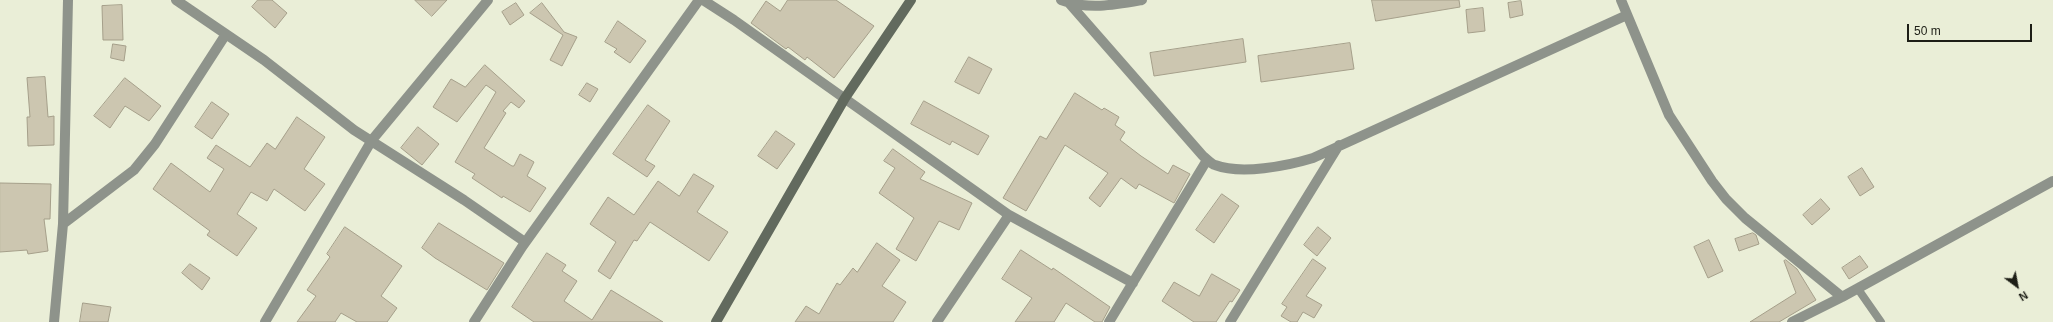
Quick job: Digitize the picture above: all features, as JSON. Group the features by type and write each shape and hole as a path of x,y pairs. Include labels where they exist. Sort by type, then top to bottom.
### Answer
{"main road":[{"path":"716,322 846,98 911,0"}],"street":[{"path":"54,322 63,224 68,0"},
{"path":"176,0 226,34 354,130 372,140 525,242"},
{"path":"265,322 372,140 488,0"},
{"path":"474,322 525,242 699,0"},
{"path":"703,0 846,98 1009,215 1133,283"},
{"path":"1065,2 1079,6 1106,6 1142,0"},
{"path":"1621,0 1668,115 1712,182 1745,218 1842,297"},
{"path":"1065,2 1208,160 1214,165 1228,169 1293,164 1313,158 1627,15"},
{"path":"63,224 134,170 155,144 226,34"},
{"path":"1230,322 1339,145"},
{"path":"1109,322 1208,160"},
{"path":"1792,322 1842,297 2053,181"},
{"path":"936,322 1009,215"}],"lane":[{"path":"1858,288 1881,322"}],"building":[{"path":"258,0 272,0 287,13 275,28 252,7"},
{"path":"415,0 447,0 432,16"},
{"path":"788,0 836,0 874,26 834,78 807,57 805,60 788,47 786,49 751,23 766,1 780,11"},
{"path":"1372,0 1459,0 1460,7 1376,21"},
{"path":"1521,1 1523,15 1510,18 1508,3"},
{"path":"516,3 524,15 510,25 502,12"},
{"path":"542,3 564,32 577,37 562,66 550,60 563,35 530,13"},
{"path":"122,5 123,40 103,40 102,6"},
{"path":"1483,8 1485,31 1468,33 1466,10"},
{"path":"618,21 646,41 630,63 614,52 617,49 605,42"},
{"path":"1243,39 1246,62 1154,76 1150,53"},
{"path":"1350,43 1354,69 1261,82 1258,56"},
{"path":"113,44 126,46 124,61 111,58"},
{"path":"969,57 992,69 979,94 955,82"},
{"path":"485,65 525,101 519,108 511,102 503,111 506,113 484,148 512,166 514,166 520,154 534,162 527,176 546,188 530,212 503,196 502,198 472,178 475,174 455,162 496,92 486,85 457,122 433,107 451,79 465,87"},
{"path":"45,77 48,117 54,116 54,145 28,146 27,117 30,117 27,78"},
{"path":"125,78 161,106 149,121 125,106 110,128 94,116"},
{"path":"587,83 598,89 590,102 579,95"},
{"path":"1075,93 1102,110 1104,108 1119,117 1115,125 1125,132 1120,140 1141,156 1168,174 1173,165 1190,174 1174,203 1139,184 1136,189 1121,178 1100,207 1089,198 1108,173 1065,145 1026,211 1003,198 1040,136 1046,139"},
{"path":"924,101 989,136 978,155 952,141 950,145 911,124"},
{"path":"212,102 229,114 212,139 195,127"},
{"path":"648,105 670,121 645,160 655,166 647,177 613,154"},
{"path":"297,117 325,137 304,169 325,184 305,211 274,189 267,201 251,192 237,214 257,228 237,256 207,235 210,231 153,189 171,163 210,192 224,169 207,158 216,145 250,167 267,143 275,149"},
{"path":"418,127 439,144 422,165 401,148"},
{"path":"776,131 795,144 777,169 758,156"},
{"path":"893,149 925,172 920,179 972,203 959,230 939,221 916,261 896,249 914,218 879,193 895,168 884,161"},
{"path":"1862,168 1874,187 1860,196 1848,177"},
{"path":"694,174 714,186 697,212 728,232 709,261 650,222 637,241 634,240 610,279 598,271 616,242 590,224 608,197 634,215 658,181 679,196"},
{"path":"0,183 51,184 50,219 44,219 48,251 28,254 27,250 0,252"},
{"path":"1222,194 1239,206 1214,243 1196,230"},
{"path":"1821,199 1830,209 1812,225 1803,215"},
{"path":"439,223 504,263 487,290 435,258 422,248"},
{"path":"345,227 402,266 381,296 397,308 387,322 357,322 341,313 335,322 297,322 316,296 307,290 330,257 327,254"},
{"path":"1318,227 1331,238 1317,256 1304,245"},
{"path":"1753,233 1756,235 1759,244 1739,251 1735,239"},
{"path":"1709,240 1723,271 1708,278 1694,247"},
{"path":"877,243 900,260 882,286 906,302 893,322 795,322 806,306 819,314 837,283 840,285 853,268 857,272"},
{"path":"1021,250 1052,270 1053,268 1110,307 1102,322 1095,322 1066,303 1054,322 1015,322 1032,298 1002,279"},
{"path":"547,253 566,265 562,271 577,281 564,301 592,320 611,290 663,322 534,322 512,307"},
{"path":"1860,256 1868,267 1849,279 1842,268"},
{"path":"1313,259 1326,268 1306,296 1322,305 1314,318 1303,312 1297,322 1291,322 1281,316 1287,307 1282,304"},
{"path":"1786,260 1797,269 1816,300 1779,322 1750,322 1796,293 1784,261"},
{"path":"190,264 210,278 202,290 182,273"},
{"path":"1212,274 1240,290 1232,302 1230,301 1216,322 1194,322 1162,301 1174,282 1199,296"},
{"path":"83,303 111,307 108,322 80,322"}]}
